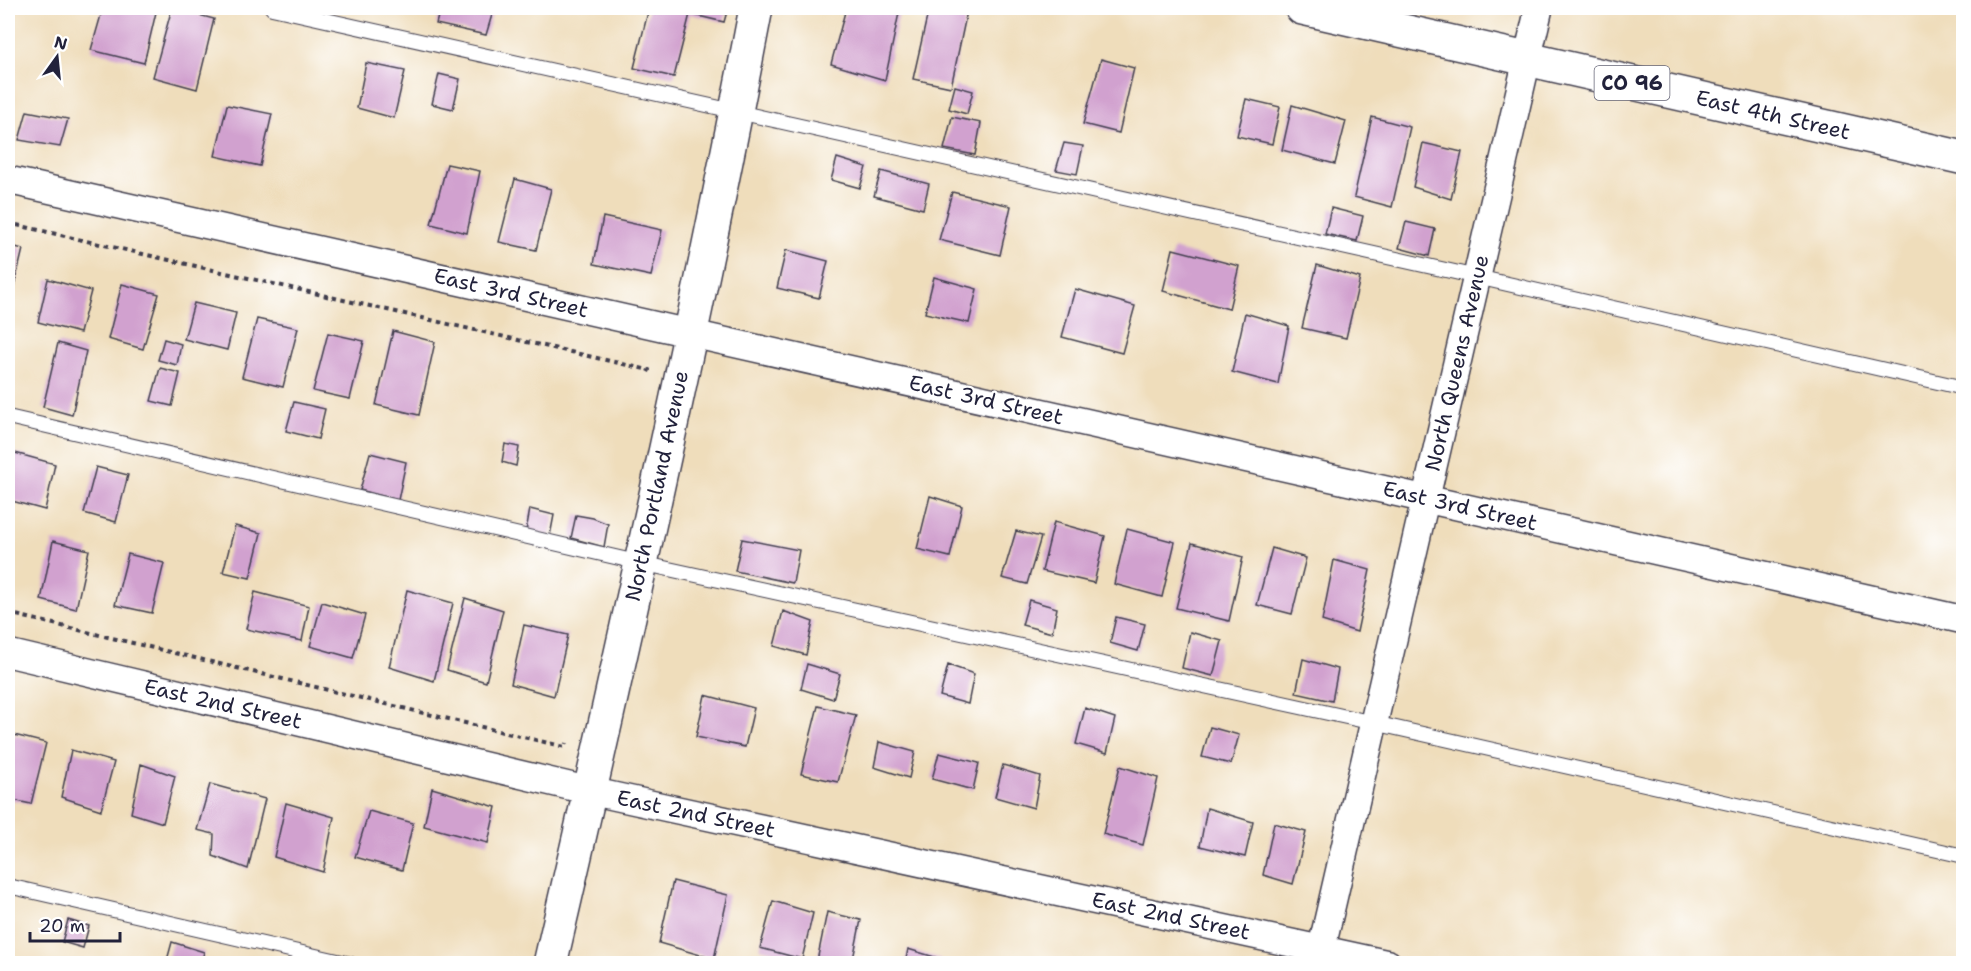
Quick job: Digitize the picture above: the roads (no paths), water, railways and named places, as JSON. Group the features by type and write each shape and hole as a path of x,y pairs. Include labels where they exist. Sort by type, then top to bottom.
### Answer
{"street":[{"name":"North Portland Avenue","path":"550,963 641,563 756,8"},
{"name":"East 4th Street","path":"1302,8 1964,158"},
{"name":"North Queens Avenue","path":"1320,956 1539,8"},
{"name":"East 3rd Street","path":"8,180 1964,620"},
{"name":"East 2nd Street","path":"8,653 590,791 1320,956 1388,963"}],"lane":[{"path":"272,8 1964,388"},
{"path":"8,417 641,563 1374,723 1964,856"},
{"path":"8,886 351,963"}]}
